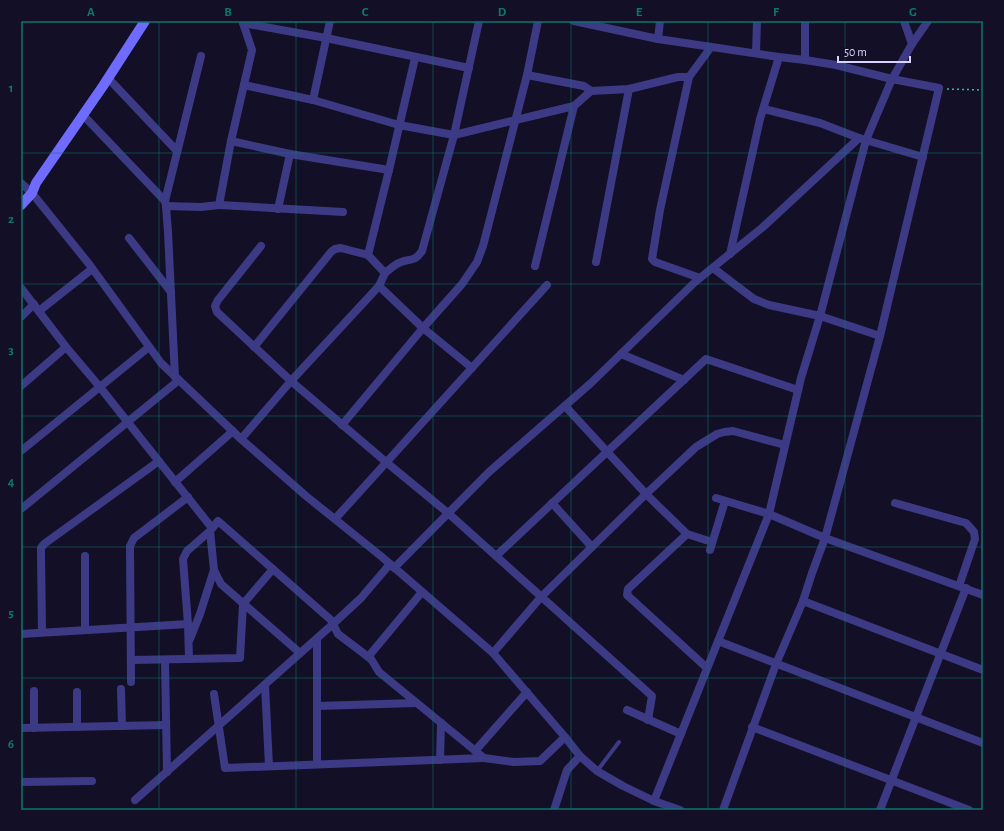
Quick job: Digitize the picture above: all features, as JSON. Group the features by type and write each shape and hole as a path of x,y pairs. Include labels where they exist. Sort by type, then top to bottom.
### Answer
{"street":[{"path":"21,205 32,192 36,183 145,21"},
{"path":"313,100 330,21"},
{"path":"241,439 291,381 379,286 385,273 399,263 418,257 422,251 454,134 479,21"},
{"path":"342,425 462,284 477,262 483,246 527,74 538,21"},
{"path":"574,21 602,24 658,39 836,65 892,79 939,88 880,336 825,538 803,601 776,664 723,810"},
{"path":"658,39 660,21"},
{"path":"756,53 757,21"},
{"path":"805,21 805,60"},
{"path":"904,21 912,44"},
{"path":"654,801 769,514 801,378 820,316 863,139 892,79 912,44 928,21"},
{"path":"219,205 231,141 252,50 243,22 469,68"},
{"path":"700,278 655,262 652,259 660,210 689,77 711,47"},
{"path":"177,378 165,204 201,56"},
{"path":"730,254 760,119 779,57"},
{"path":"368,255 415,58"},
{"path":"527,74 584,86 592,91 629,89 678,77 689,77"},
{"path":"108,78 177,151"},
{"path":"244,85 313,100 399,125 454,134 574,106 592,91"},
{"path":"596,262 629,89"},
{"path":"535,266 574,106"},
{"path":"764,109 820,123 863,139 923,157"},
{"path":"83,115 165,204 201,207 219,205 344,212"},
{"path":"135,800 317,639 361,598 489,472 591,383 700,278 763,227 863,139"},
{"path":"231,141 290,154 389,170"},
{"path":"278,208 290,154"},
{"path":"21,183 32,192 92,269 161,363 232,431 306,496 392,566 493,653 566,737 580,756 598,771 623,786 654,801 680,810"},
{"path":"129,238 171,292"},
{"path":"261,246 218,300 215,306 217,312 291,381 448,513 652,696 648,720"},
{"path":"254,347 335,249 341,248 368,255 385,273"},
{"path":"712,268 754,299 769,305 820,316 880,336"},
{"path":"39,311 92,269"},
{"path":"335,519 547,285"},
{"path":"379,286 423,328 472,368"},
{"path":"21,288 66,347 188,497 211,530 214,570 200,614 189,642"},
{"path":"21,317 34,304"},
{"path":"21,386 66,347"},
{"path":"21,451 149,347"},
{"path":"621,354 684,380"},
{"path":"496,556 706,359 798,390"},
{"path":"21,509 128,422 177,378"},
{"path":"565,406 646,494 687,534 711,546 725,501"},
{"path":"176,482 232,431"},
{"path":"493,653 541,597 696,447 716,434 733,431 785,445"},
{"path":"42,632 41,548 44,544 159,461"},
{"path":"132,682 130,546 134,538 188,497"},
{"path":"716,498 769,514 825,538 983,595"},
{"path":"552,503 592,547"},
{"path":"880,810 941,653 962,587 975,539 974,532 966,523 895,503"},
{"path":"189,659 183,559 187,551 211,530 218,521 331,620 338,634 371,659 379,672 484,758"},
{"path":"687,534 628,589 627,595 707,668"},
{"path":"85,556 85,630"},
{"path":"131,660 240,658 243,604 273,569"},
{"path":"214,570 221,584 300,654"},
{"path":"368,657 422,592"},
{"path":"803,601 983,670"},
{"path":"21,634 188,624"},
{"path":"317,639 317,764"},
{"path":"718,641 983,743"},
{"path":"165,660 167,772"},
{"path":"265,685 269,766"},
{"path":"121,689 122,726"},
{"path":"34,691 34,728"},
{"path":"77,692 77,727"},
{"path":"475,751 527,692"},
{"path":"214,694 225,768 484,758 514,762 540,761 566,737"},
{"path":"317,706 416,703"},
{"path":"627,710 681,734"},
{"path":"440,760 441,723"},
{"path":"21,728 166,725"},
{"path":"752,728 969,810"},
{"path":"554,810 567,770 580,756"},
{"path":"21,782 92,780"}],"lane":[{"path":"598,771 619,742"}],"path":[{"path":"939,88 983,90"}]}
